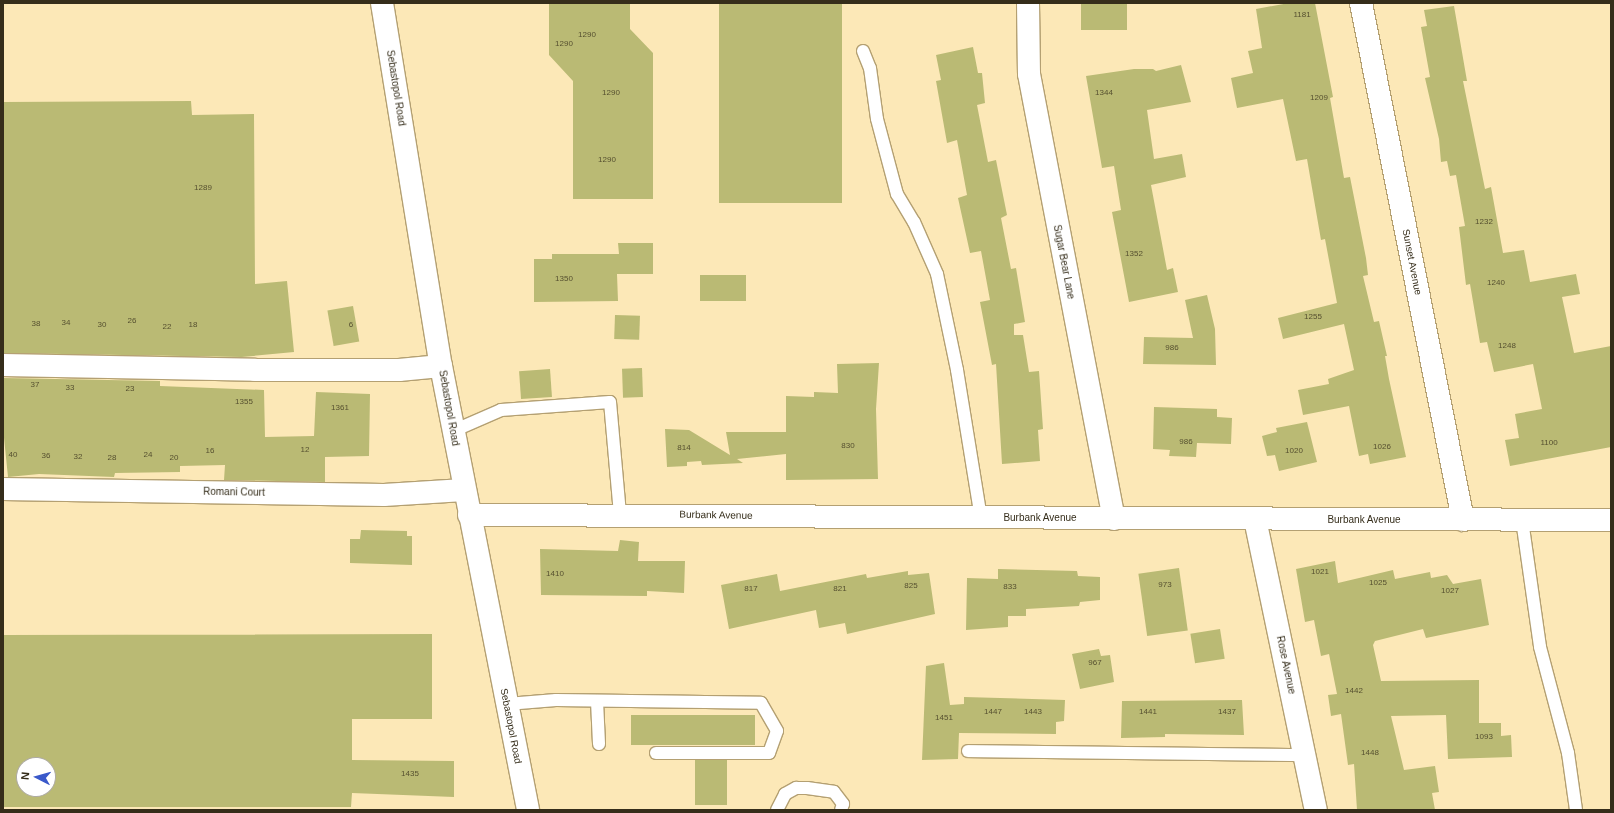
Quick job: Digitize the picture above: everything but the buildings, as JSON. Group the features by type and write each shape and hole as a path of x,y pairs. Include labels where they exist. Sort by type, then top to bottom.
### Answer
{"street":[{"name":"Sebastopol Road","path":"382,3 441,366 464,490 528,810"},
{"name":"Sugar Bear Lane","path":"1028,3 1029,74 1114,519"},
{"name":"Sunset Avenue","path":"1360,3 1463,520"},
{"path":"3,365 255,370 399,370 441,366"},
{"name":"Romani Court","path":"3,489 384,495 464,490"},
{"name":"Burbank Avenue","path":"469,515 620,514 1114,519 1611,520"},
{"name":"Rose Avenue","path":"1255,519 1316,810"}],"lane":[{"path":"863,51 870,68 877,119 896,194 914,222 936,274 957,370 982,518"},
{"path":"454,431 500,410 610,402 620,514"},
{"path":"1522,520 1540,647 1568,754 1576,810"},
{"path":"507,704 597,701 761,703 777,731 769,753 656,753"},
{"path":"597,701 599,744"},
{"path":"968,751 1305,755"},
{"path":"777,810 785,794 796,788 807,788 834,792 843,804 841,810"}]}
